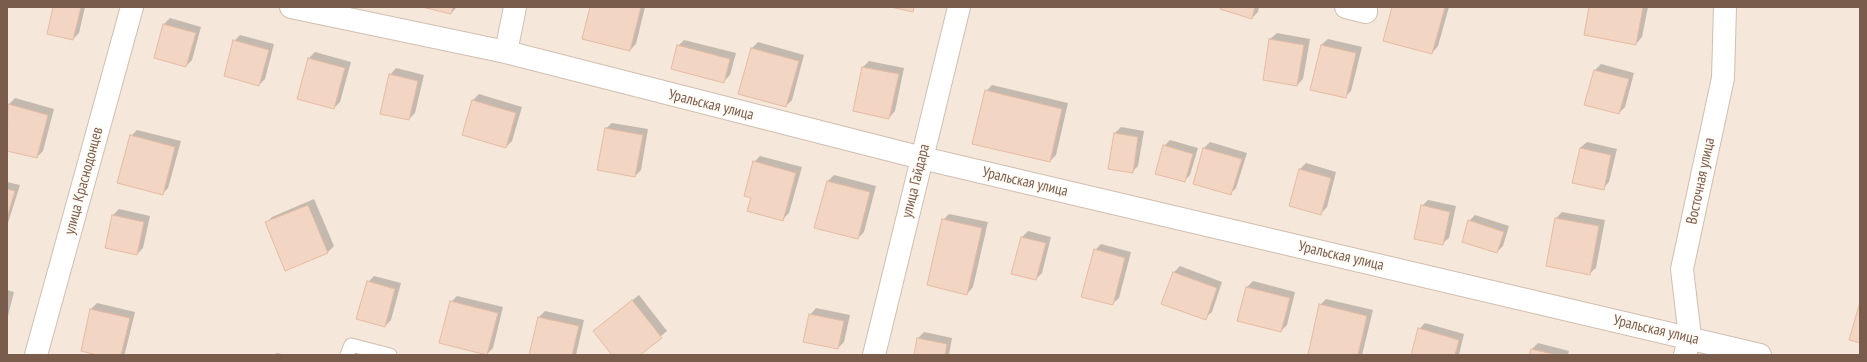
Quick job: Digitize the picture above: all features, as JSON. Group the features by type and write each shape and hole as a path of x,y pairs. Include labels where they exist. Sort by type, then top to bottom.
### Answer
{"street":[{"name":"улица Краснодонцев","path":"36,355 132,7"},
{"name":"Уральская улица","path":"291,7 506,52 922,158 1687,346 1760,355"},
{"path":"506,52 516,7"},
{"name":"улица Гайдара","path":"874,355 959,7"},
{"path":"1346,7 1366,12 1366,7"},
{"name":"Восточная улица","path":"1687,346 1682,269 1723,78 1725,7"}],"lane":[{"path":"348,355 351,345 390,355"}],"shaded area":[{"path":"7,7 1860,7 1860,355 7,355"}],"building":[{"path":"53,7 81,7 73,40 47,34"},
{"path":"422,7 453,7 451,14"},
{"path":"590,7 641,7 630,51 582,39"},
{"path":"891,7 914,7 913,12"},
{"path":"1221,7 1255,7 1252,19 1220,9"},
{"path":"1392,7 1445,7 1432,54 1383,41"},
{"path":"1589,7 1643,7 1636,45 1584,35"},
{"path":"163,24 196,33 186,67 154,58"},
{"path":"1269,39 1304,45 1297,86 1263,80"},
{"path":"233,40 269,50 259,86 224,76"},
{"path":"677,45 730,59 724,83 671,69"},
{"path":"1321,45 1356,53 1346,98 1310,90"},
{"path":"751,48 799,61 786,107 738,94"},
{"path":"308,58 345,68 334,109 297,99"},
{"path":"862,67 899,74 889,119 853,111"},
{"path":"1594,70 1629,79 1619,114 1584,105"},
{"path":"389,74 418,81 409,120 380,114"},
{"path":"985,90 1062,109 1050,162 972,144"},
{"path":"472,100 516,113 506,148 462,135"},
{"path":"8,104 48,115 37,158 7,151"},
{"path":"605,128 643,135 635,177 597,170"},
{"path":"1114,133 1138,137 1133,173 1108,169"},
{"path":"130,135 175,147 163,195 117,183"},
{"path":"1163,145 1193,154 1185,182 1155,174"},
{"path":"1203,148 1242,159 1231,195 1193,184"},
{"path":"1580,148 1611,155 1604,190 1572,183"},
{"path":"753,161 796,173 783,221 747,211 751,198 744,196"},
{"path":"1299,169 1331,178 1321,215 1289,206"},
{"path":"827,181 870,192 858,239 814,228"},
{"path":"7,189 15,191 7,218"},
{"path":"308,205 328,253 285,271 265,222"},
{"path":"1421,205 1450,212 1443,245 1414,239"},
{"path":"112,215 144,222 137,255 105,248"},
{"path":"1555,218 1599,226 1590,275 1546,266"},
{"path":"942,219 982,228 967,295 927,285"},
{"path":"1468,220 1504,232 1497,253 1462,242"},
{"path":"1021,237 1046,243 1036,280 1011,274"},
{"path":"1094,249 1125,258 1113,305 1081,297"},
{"path":"1173,272 1217,288 1206,320 1161,304"},
{"path":"367,281 395,289 385,327 356,319"},
{"path":"1246,287 1290,298 1281,332 1237,321"},
{"path":"632,300 662,338 640,355 612,355 593,331"},
{"path":"450,301 498,313 487,355 439,343"},
{"path":"1860,302 1860,343 1849,340"},
{"path":"1319,304 1367,316 1358,355 1308,355"},
{"path":"90,309 130,318 121,355 97,355 81,351"},
{"path":"809,314 844,321 838,349 803,342"},
{"path":"538,317 579,326 572,355 529,355"},
{"path":"1418,328 1459,340 1455,355 1411,355"},
{"path":"917,338 947,344 945,355 914,355"},
{"path":"1531,349 1557,355 1529,355"}]}
